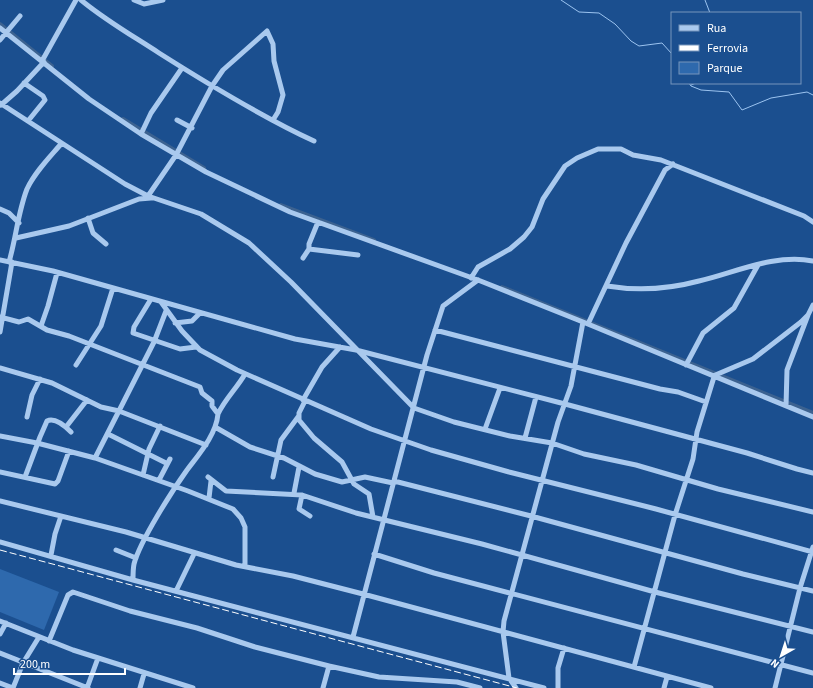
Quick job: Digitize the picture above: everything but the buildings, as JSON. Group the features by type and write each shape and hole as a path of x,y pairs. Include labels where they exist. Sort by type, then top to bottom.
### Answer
{"street":[{"path":"76,0 43,62 24,84 1,104 125,184 150,197 201,214 249,243 291,282 414,408 437,417 552,443 584,454 636,465 686,480 813,512"},
{"path":"81,0 113,24 182,68 212,86 314,141"},
{"path":"134,0 144,4 163,0"},
{"path":"0,40 20,16"},
{"path":"0,28 7,32 89,99 141,134 206,172 264,200 318,222 478,280 813,417"},
{"path":"16,238 69,226 140,199 150,197 192,128 212,86 223,70 267,31 273,44 274,61 283,95 274,120"},
{"path":"141,134 151,113 182,68"},
{"path":"24,84 43,96 45,100 28,121"},
{"path":"177,120 192,128"},
{"path":"0,332 10,262 22,203 36,174 61,144"},
{"path":"472,278 478,267 510,249 524,237 532,227 543,199 559,178 562,170 577,158 598,149 616,148 633,155 650,156 804,216 813,222"},
{"path":"516,688 509,678 504,621 531,516 558,422 576,367 585,323 590,317 607,286 626,243 665,170 673,164"},
{"path":"0,209 9,213 19,223"},
{"path":"88,218 93,233 106,244"},
{"path":"304,258 309,249 318,222"},
{"path":"309,249 358,255"},
{"path":"607,286 635,289 688,284 758,265 796,259 813,261"},
{"path":"0,260 57,272 295,339 356,350 565,404 813,472"},
{"path":"686,365 703,334 734,308 758,265"},
{"path":"40,326 48,306 57,272"},
{"path":"353,637 424,368 443,306 478,280"},
{"path":"76,365 91,345 101,326 113,288"},
{"path":"151,299 133,331 154,342 180,350 196,347"},
{"path":"161,302 166,311 196,347 245,374 304,401 405,442 542,481 813,550 800,588 775,688"},
{"path":"786,406 787,370 813,305"},
{"path":"95,458 154,342 166,311"},
{"path":"175,322 192,322 200,313"},
{"path":"634,667 666,553 675,515 693,459 696,439 714,377 753,359 793,329 808,315"},
{"path":"1,317 19,322 28,319 40,326 200,387 202,393 211,399 212,406 218,414"},
{"path":"435,330 660,389 678,392 706,402"},
{"path":"273,477 281,440 298,417 304,401 322,367 340,347"},
{"path":"0,368 40,379 101,407 119,411 206,445"},
{"path":"132,580 136,558 145,539 177,487 206,445 218,414 227,398 245,374"},
{"path":"27,417 32,395 40,379"},
{"path":"485,429 500,388"},
{"path":"525,438 536,397"},
{"path":"66,427 87,400"},
{"path":"298,417 314,438 342,462 354,484 369,494 373,517"},
{"path":"25,478 37,443 50,420 66,427 70,432"},
{"path":"143,475 148,454 160,426"},
{"path":"214,427 250,446 277,456 299,467 338,481 346,482 365,476 394,482 531,516 743,574 813,591"},
{"path":"108,434 166,463"},
{"path":"0,436 37,443 95,458 209,498 234,509 244,524 246,532 245,566"},
{"path":"0,472 55,484 58,481 69,451"},
{"path":"159,480 166,463 170,458"},
{"path":"294,493 299,467"},
{"path":"209,498 210,479 226,490 294,493 332,506 383,520 482,544 655,592 813,632"},
{"path":"302,495 299,509 310,516"},
{"path":"0,501 145,539 194,554 364,594 711,688"},
{"path":"51,555 60,516"},
{"path":"0,542 51,555 132,580 544,688"},
{"path":"116,550 136,558"},
{"path":"176,591 194,554"},
{"path":"374,554 434,573 813,674"},
{"path":"49,641 68,595 73,592 130,611 197,628 255,647 329,666 379,677 457,682 480,688"},
{"path":"0,621 49,641 144,674 194,688"},
{"path":"0,634 6,623"},
{"path":"0,683 13,688 23,663 39,637"},
{"path":"558,688 558,668 564,648"},
{"path":"0,653 87,688 98,658"},
{"path":"323,688 329,666"},
{"path":"140,688 144,674"},
{"path":"664,688 667,676"}],"green space":[{"path":"0,569 59,592 44,630 0,612"}],"waterway":[{"path":"561,0 579,12 599,13 615,24 631,41 639,46 662,43 671,53"},
{"path":"705,0 710,12"},
{"path":"0,24 52,66"},
{"path":"690,84 701,90 729,92 742,110 771,98 807,92 813,95"},
{"path":"123,119 204,168"},
{"path":"281,205 374,240"},
{"path":"502,287 813,413"}],"railway":[{"path":"0,550 517,688"}]}
